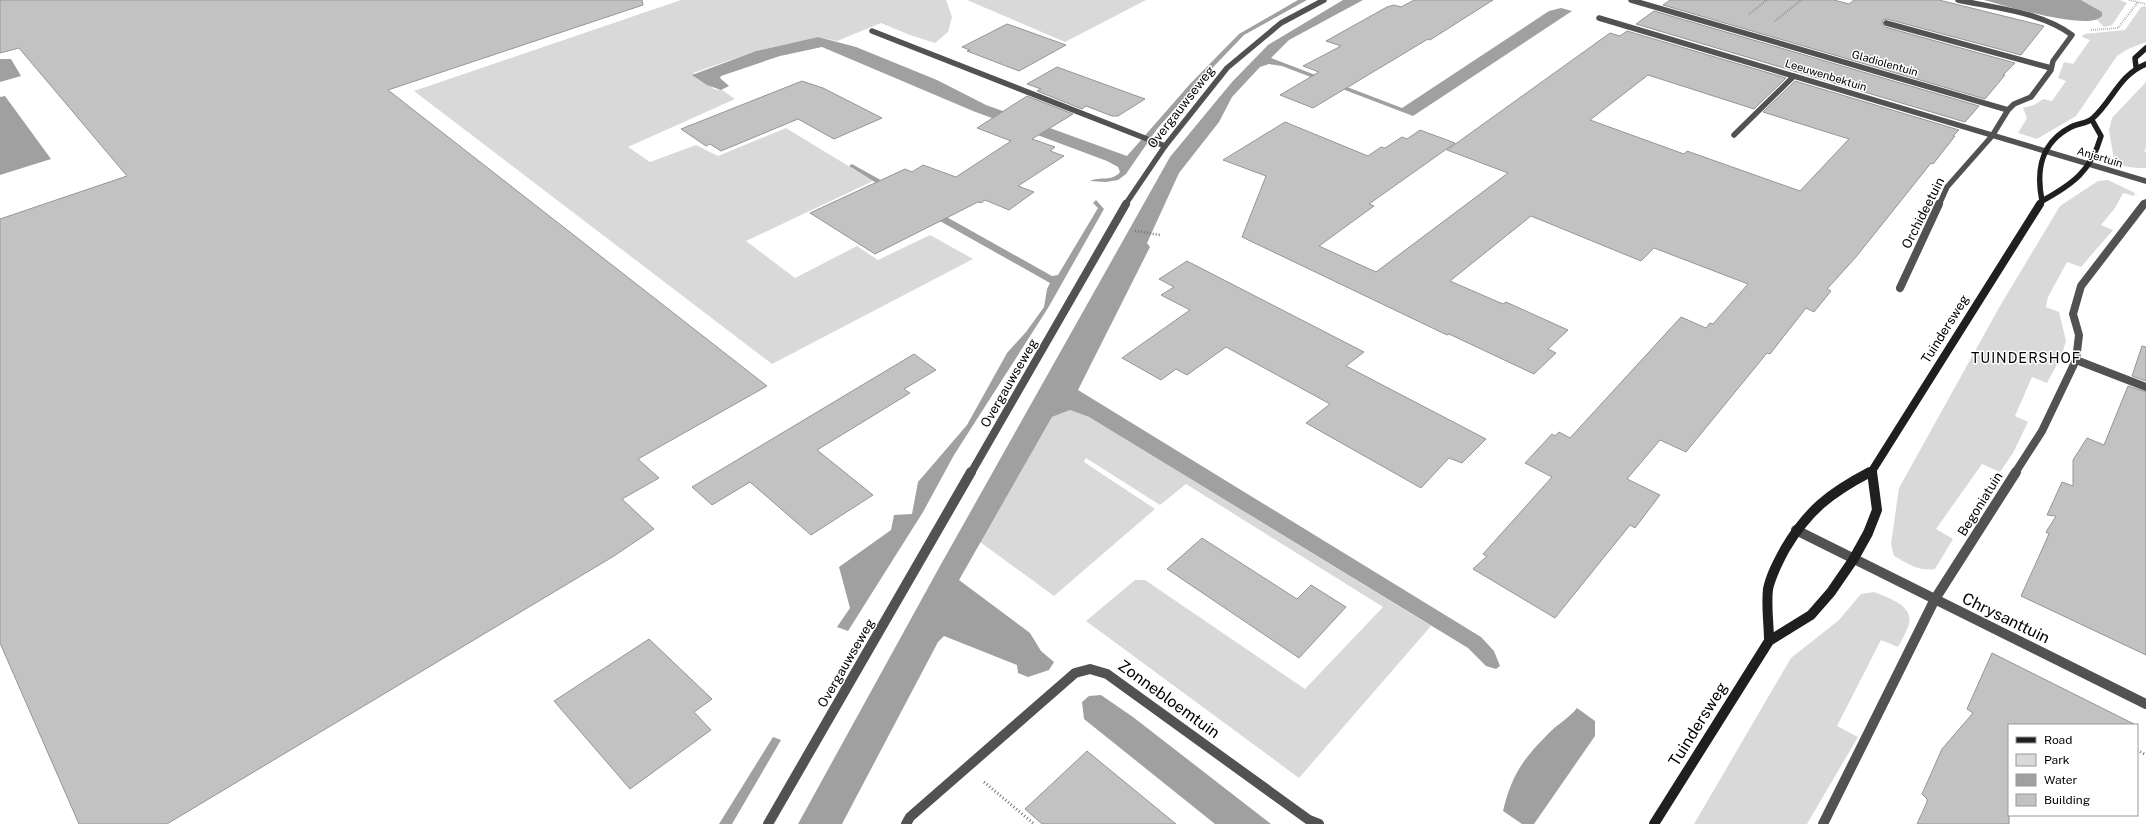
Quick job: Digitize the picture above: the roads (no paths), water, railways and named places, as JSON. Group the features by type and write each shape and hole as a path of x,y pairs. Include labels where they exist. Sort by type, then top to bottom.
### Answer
{"main road":[{"path":"2136,67 2135,58 2146,48"},
{"path":"2092,120 2101,136 2098,150 2091,164 2067,189 2042,201 2038,179 2039,166 2047,151 2071,127 2092,120 2123,80 2136,67 2146,64"},
{"name":"Tuindersweg","path":"1654,824 1769,641 1811,615 1831,592 1853,560 1868,533 1877,510 1872,471 2042,201"},
{"path":"1769,641 1768,591 1777,566 1796,530 1815,506 1837,489 1872,471"}],"street":[{"name":"Overgauwseweg","path":"768,824 1131,195 1165,146 1227,68 1281,23 1324,0"},
{"name":"Gladiolentuin","path":"1631,0 2008,110"},
{"path":"1958,0 2050,23 2068,30 2072,35 2053,61 2051,68 2031,97 2014,104 2008,110"},
{"name":"Leeuwenbektuin","path":"1599,18 1992,136 2047,151"},
{"path":"1886,23 2051,68"},
{"path":"872,31 1165,146"},
{"path":"1734,135 1794,76"},
{"name":"Orchideetuin","path":"1900,288 1947,187 1992,136 2008,110"},
{"name":"Anjertuin","path":"2047,151 2146,181"},
{"name":"Begoniatuin","path":"1823,824 1935,599 2042,431 2076,360 2079,335 2073,314 2081,286 2146,202"},
{"path":"2076,360 2146,387"},
{"name":"Chrysanttuin","path":"1796,530 1853,560 2146,704"},
{"name":"Zonnebloemtuin","path":"906,824 910,817 1075,673 1090,669 1107,674 1309,820 1319,824"}],"water":[{"path":"1298,0 1307,0 1244,35 1196,85 1157,129 1126,174 1118,180 1106,182 1090,181 1110,178 1120,172 1118,167 1107,161 973,111 822,47 780,56 721,76 720,78 729,86 721,90 707,85 692,75 756,51 818,37 856,47 937,80 986,105 1127,156 1190,84 1239,34"},
{"path":"1343,0 1363,0 1289,40 1271,58 1402,108 1549,11 1561,8 1572,11 1413,116 1282,66 1269,64 1260,67 1232,97 1219,122 1179,173 1147,243 1150,247 1078,390 1481,637 1494,651 1500,666 1496,669 1486,666 1468,648 1089,417 1070,410 1052,417 959,580 1030,633 1041,651 1054,662 1049,670 1028,677 1018,673 1017,665 944,636 938,642 842,824 798,824 940,566 1170,157 1232,82 1268,45"},
{"path":"1984,0 2081,0 2102,12 2102,16 2095,20 2081,21 2065,19 2046,16"},
{"path":"0,59 11,59 21,76 0,82"},
{"path":"5,96 51,159 0,175 0,97"},
{"path":"852,164 1052,276 1058,275 1098,208 1093,203 1096,200 1104,209 1048,308 954,455 923,512 848,631 837,627 850,608 839,567 891,530 894,515 912,514 918,482 967,425 1007,353 1026,332 1044,307 1047,289 1050,283 915,207 849,166"},
{"path":"1101,695 1133,717 1271,824 1215,824 1084,719 1082,702 1089,696"},
{"path":"1577,708 1595,721 1595,736 1534,824 1522,824 1503,811 1514,779 1524,761 1538,744"},
{"path":"773,737 781,740 732,824 719,824"}],"district":[{"name":"TUINDERSHOF","path":"2026,358"}]}
